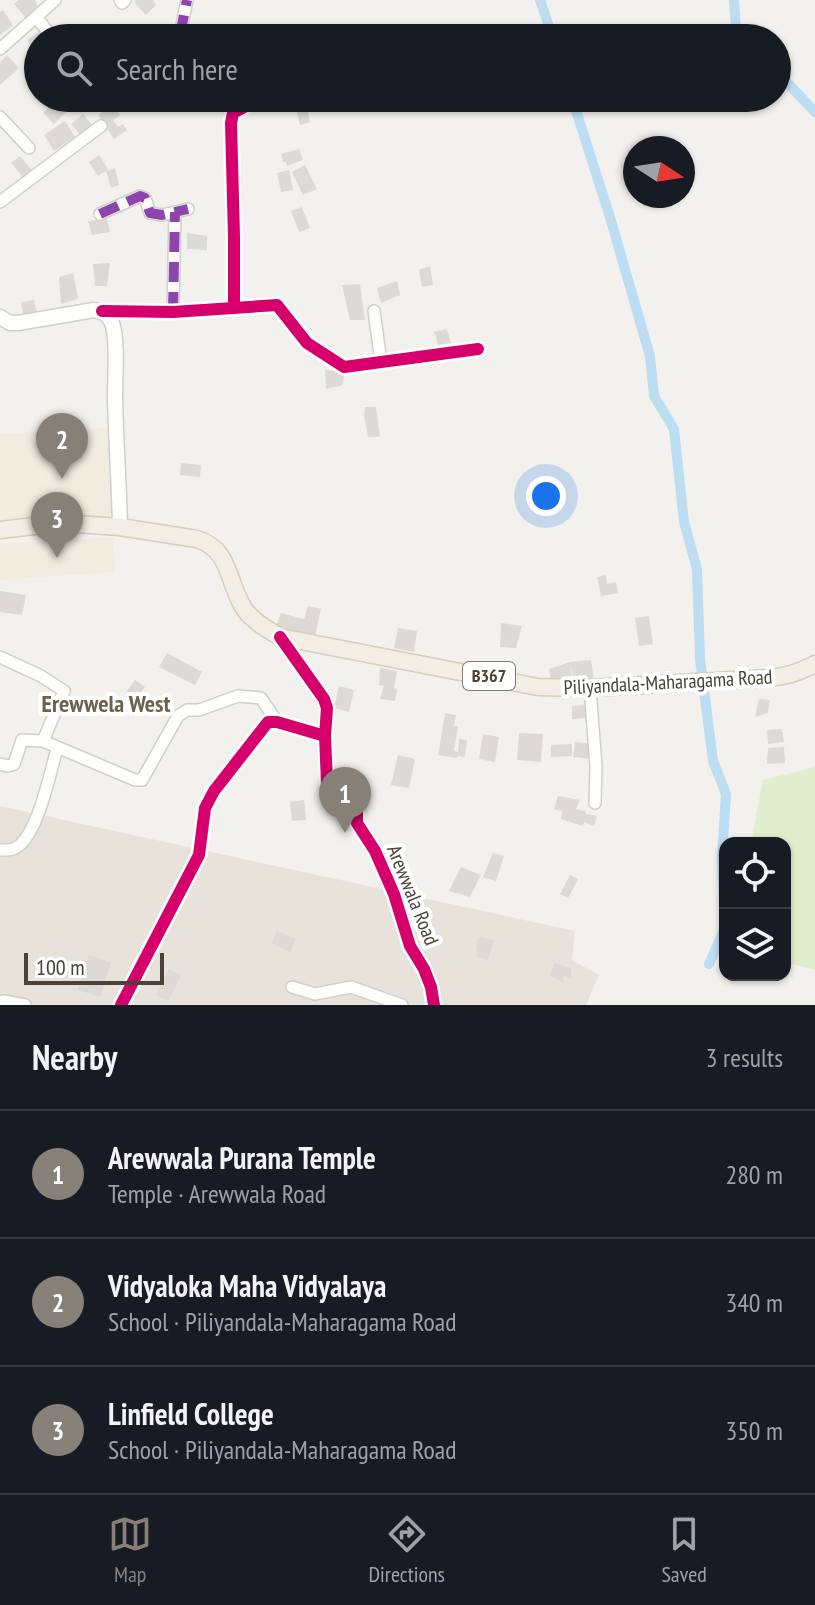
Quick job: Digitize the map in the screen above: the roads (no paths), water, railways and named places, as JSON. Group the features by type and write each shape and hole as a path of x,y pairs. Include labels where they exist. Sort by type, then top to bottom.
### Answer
{"main road":[{"name":"Piliyandala-Maharagama Road","path":"0,530 75,524 120,527 183,536 208,543 222,556 243,606 260,624 280,637 538,687 590,688 786,677 815,664"}],"street":[{"path":"28,24 55,0"},
{"path":"181,24 187,0"},
{"path":"36,17 42,24"},
{"path":"0,49 24,28"},
{"path":"234,308 231,123 235,112"},
{"path":"0,117 29,148"},
{"path":"0,202 101,126"},
{"path":"100,214 140,196 145,198 150,213 162,215 188,209"},
{"path":"173,312 175,212"},
{"path":"0,317 10,323 18,323 83,311 173,312 277,305 307,343 344,367 478,349"},
{"path":"102,311 113,325 115,338 120,527"},
{"path":"374,311 381,362"},
{"name":"Arewwala Road","path":"280,637 324,699 327,708 327,783 357,812 357,823 375,851 394,894 410,946 431,987 434,1005"},
{"path":"0,657 41,676 64,691 43,741"},
{"path":"590,688 596,766 595,803"},
{"path":"0,764 14,764 22,740 43,741 135,780 142,780 178,716 187,710 199,710 238,696 261,698 277,722"},
{"path":"121,1005 199,855 205,808 214,791 268,722 325,736"},
{"path":"0,850 14,849 36,821 57,749"},
{"path":"292,987 315,994 351,987 399,1005"},
{"path":"0,1002 25,1005"}],"waterway":[{"path":"540,0 548,24"},
{"path":"734,0 736,24"},
{"path":"791,87 815,112"},
{"path":"576,112 650,356 654,396 674,429 684,522 697,569 700,659 713,761 726,794 722,857 724,909"},
{"path":"709,964 719,942"}],"place":[{"name":"Vidyaloka Maha Vidyalaya","path":"62,479"},
{"name":"Linfield College","path":"57,558"},
{"name":"Arewwala Purana Temple","path":"345,833"}],"district":[{"name":"Erewwela West","path":"106,704"}]}
